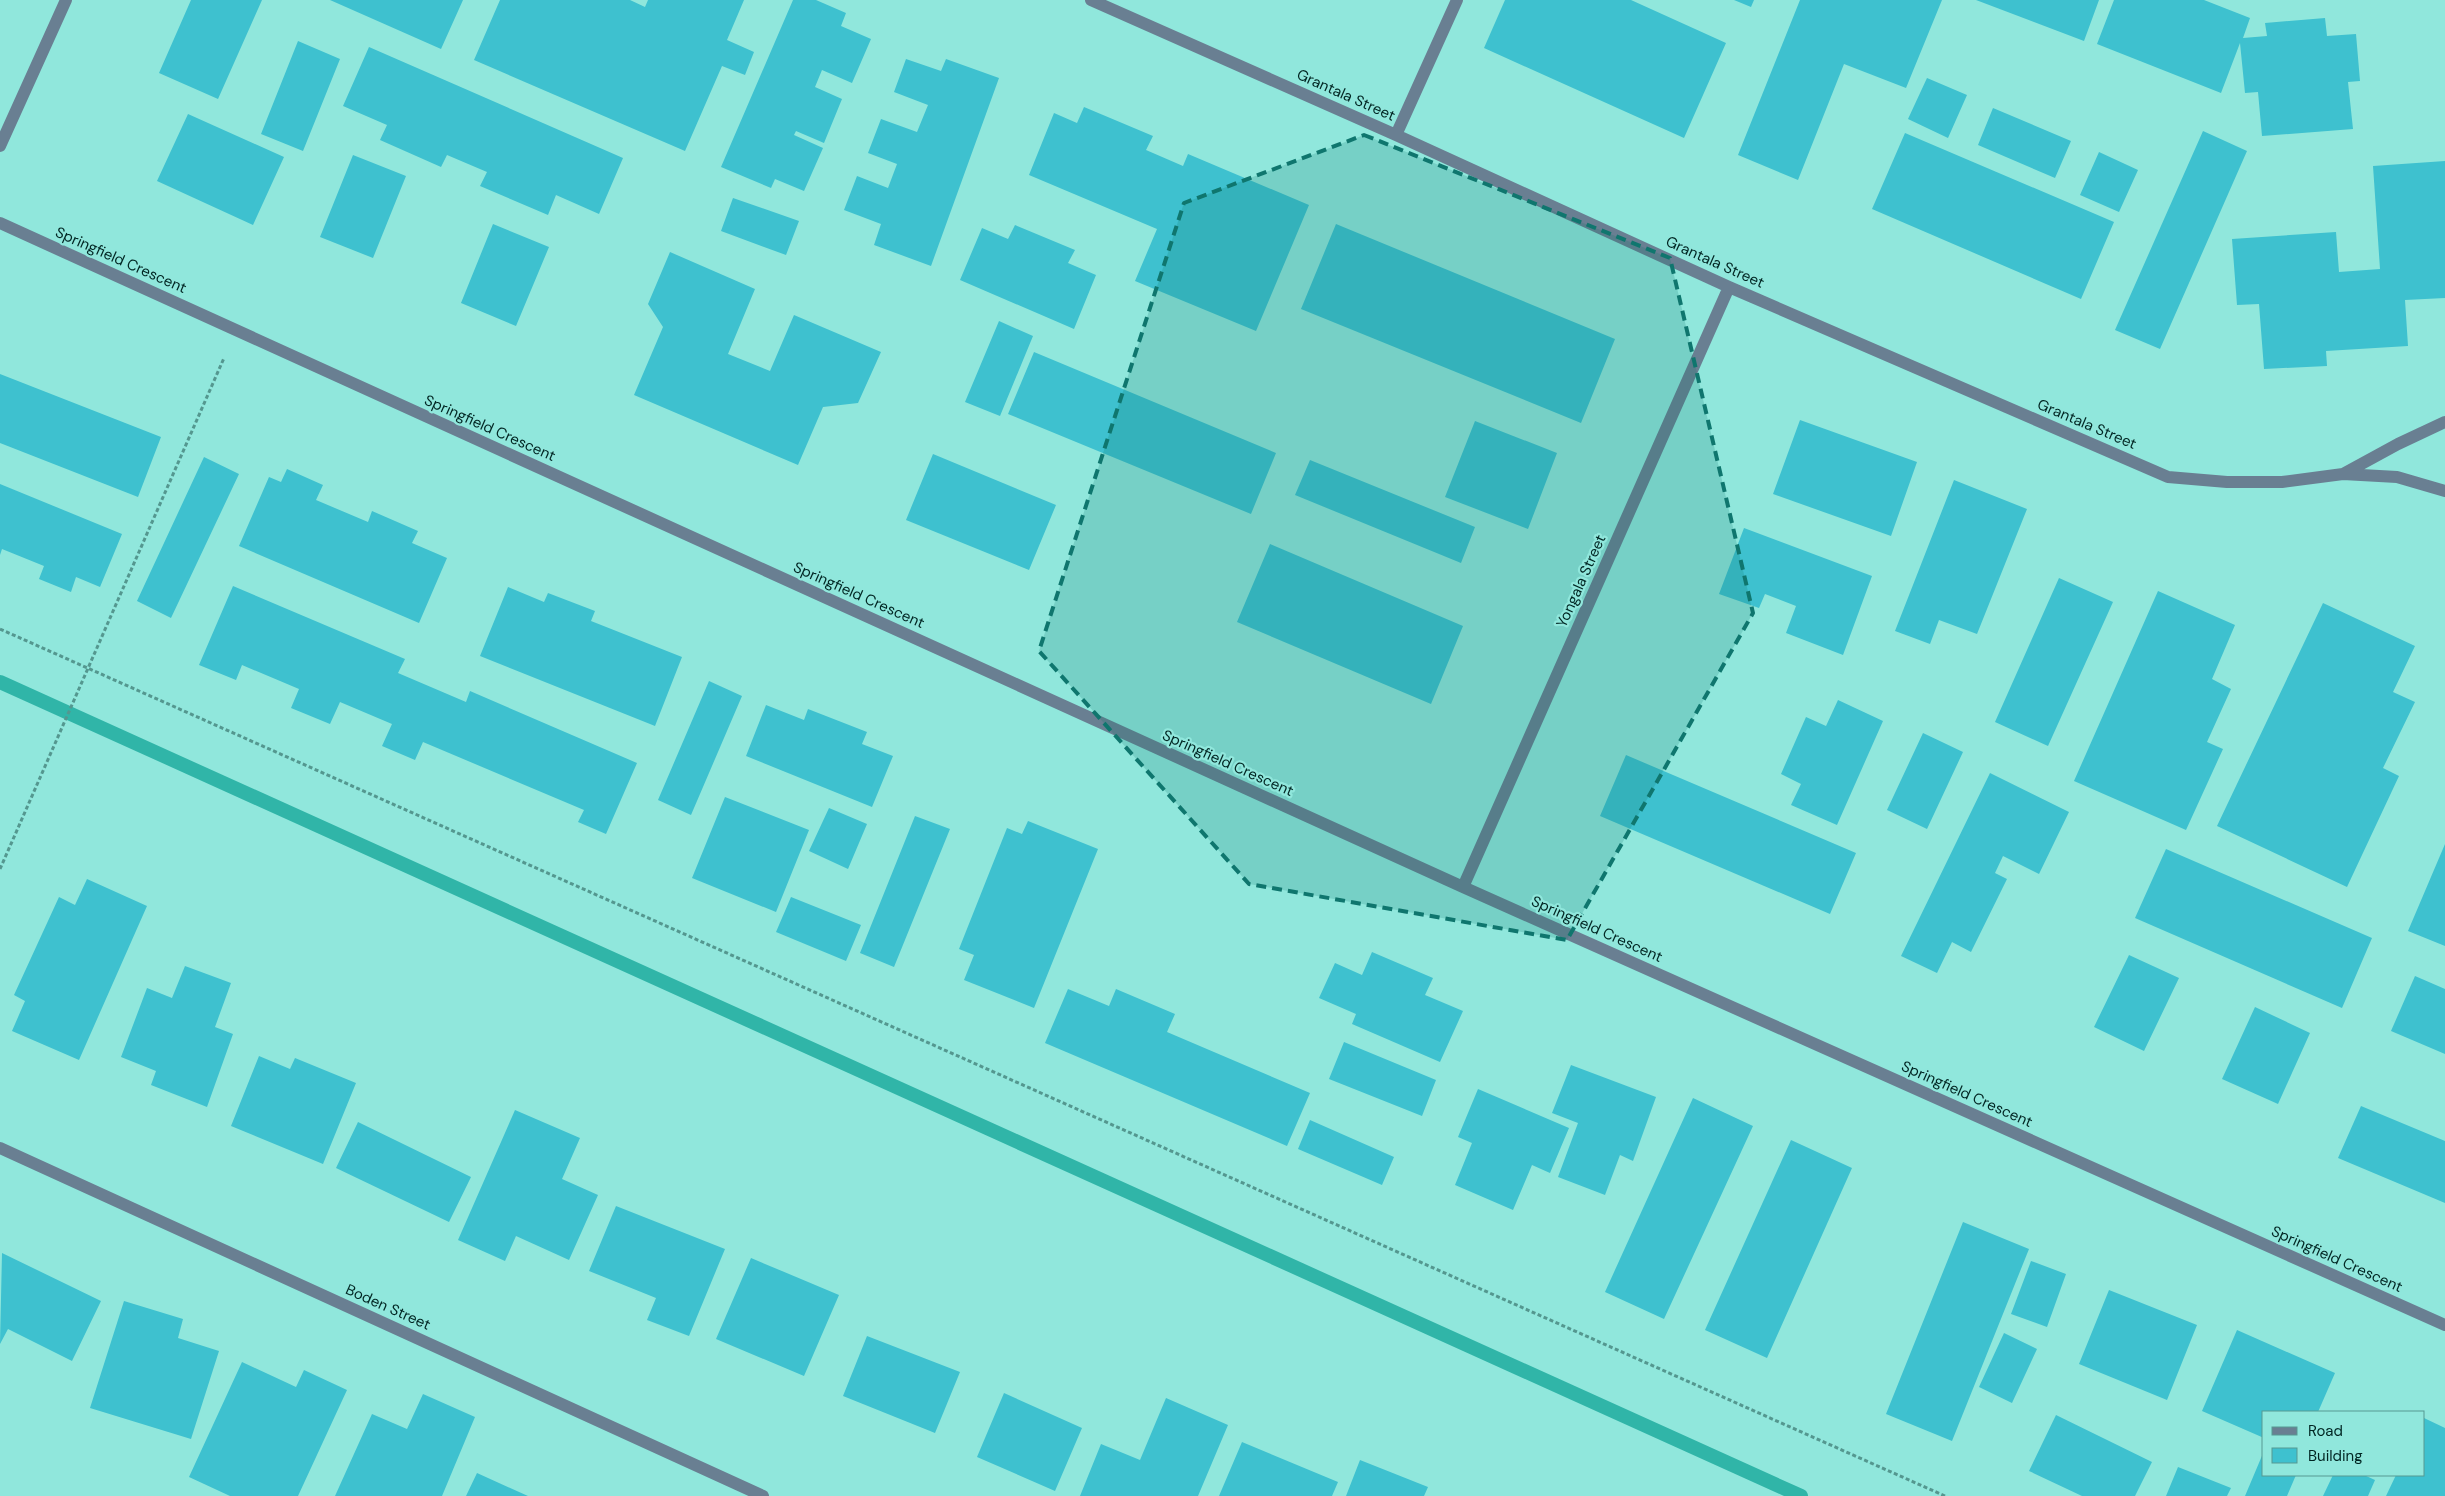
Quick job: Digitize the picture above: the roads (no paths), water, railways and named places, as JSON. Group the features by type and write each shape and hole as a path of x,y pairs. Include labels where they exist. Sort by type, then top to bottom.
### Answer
{"street":[{"path":"0,146 66,0"},
{"name":"Grantala Street","path":"1091,0 1396,135 1729,287 2168,477 2227,482 2282,482 2344,474 2397,477 2445,491"},
{"path":"1396,135 1457,0"},
{"name":"Springfield Crescent","path":"0,223 1463,887 2445,1325"},
{"name":"Yongala Street","path":"1463,887 1729,287"},
{"name":"Grantala Street","path":"2344,474 2398,444 2445,422"},
{"name":"Boden Street","path":"0,1148 763,1496"}],"waterway":[{"path":"0,682 1801,1496"}]}
